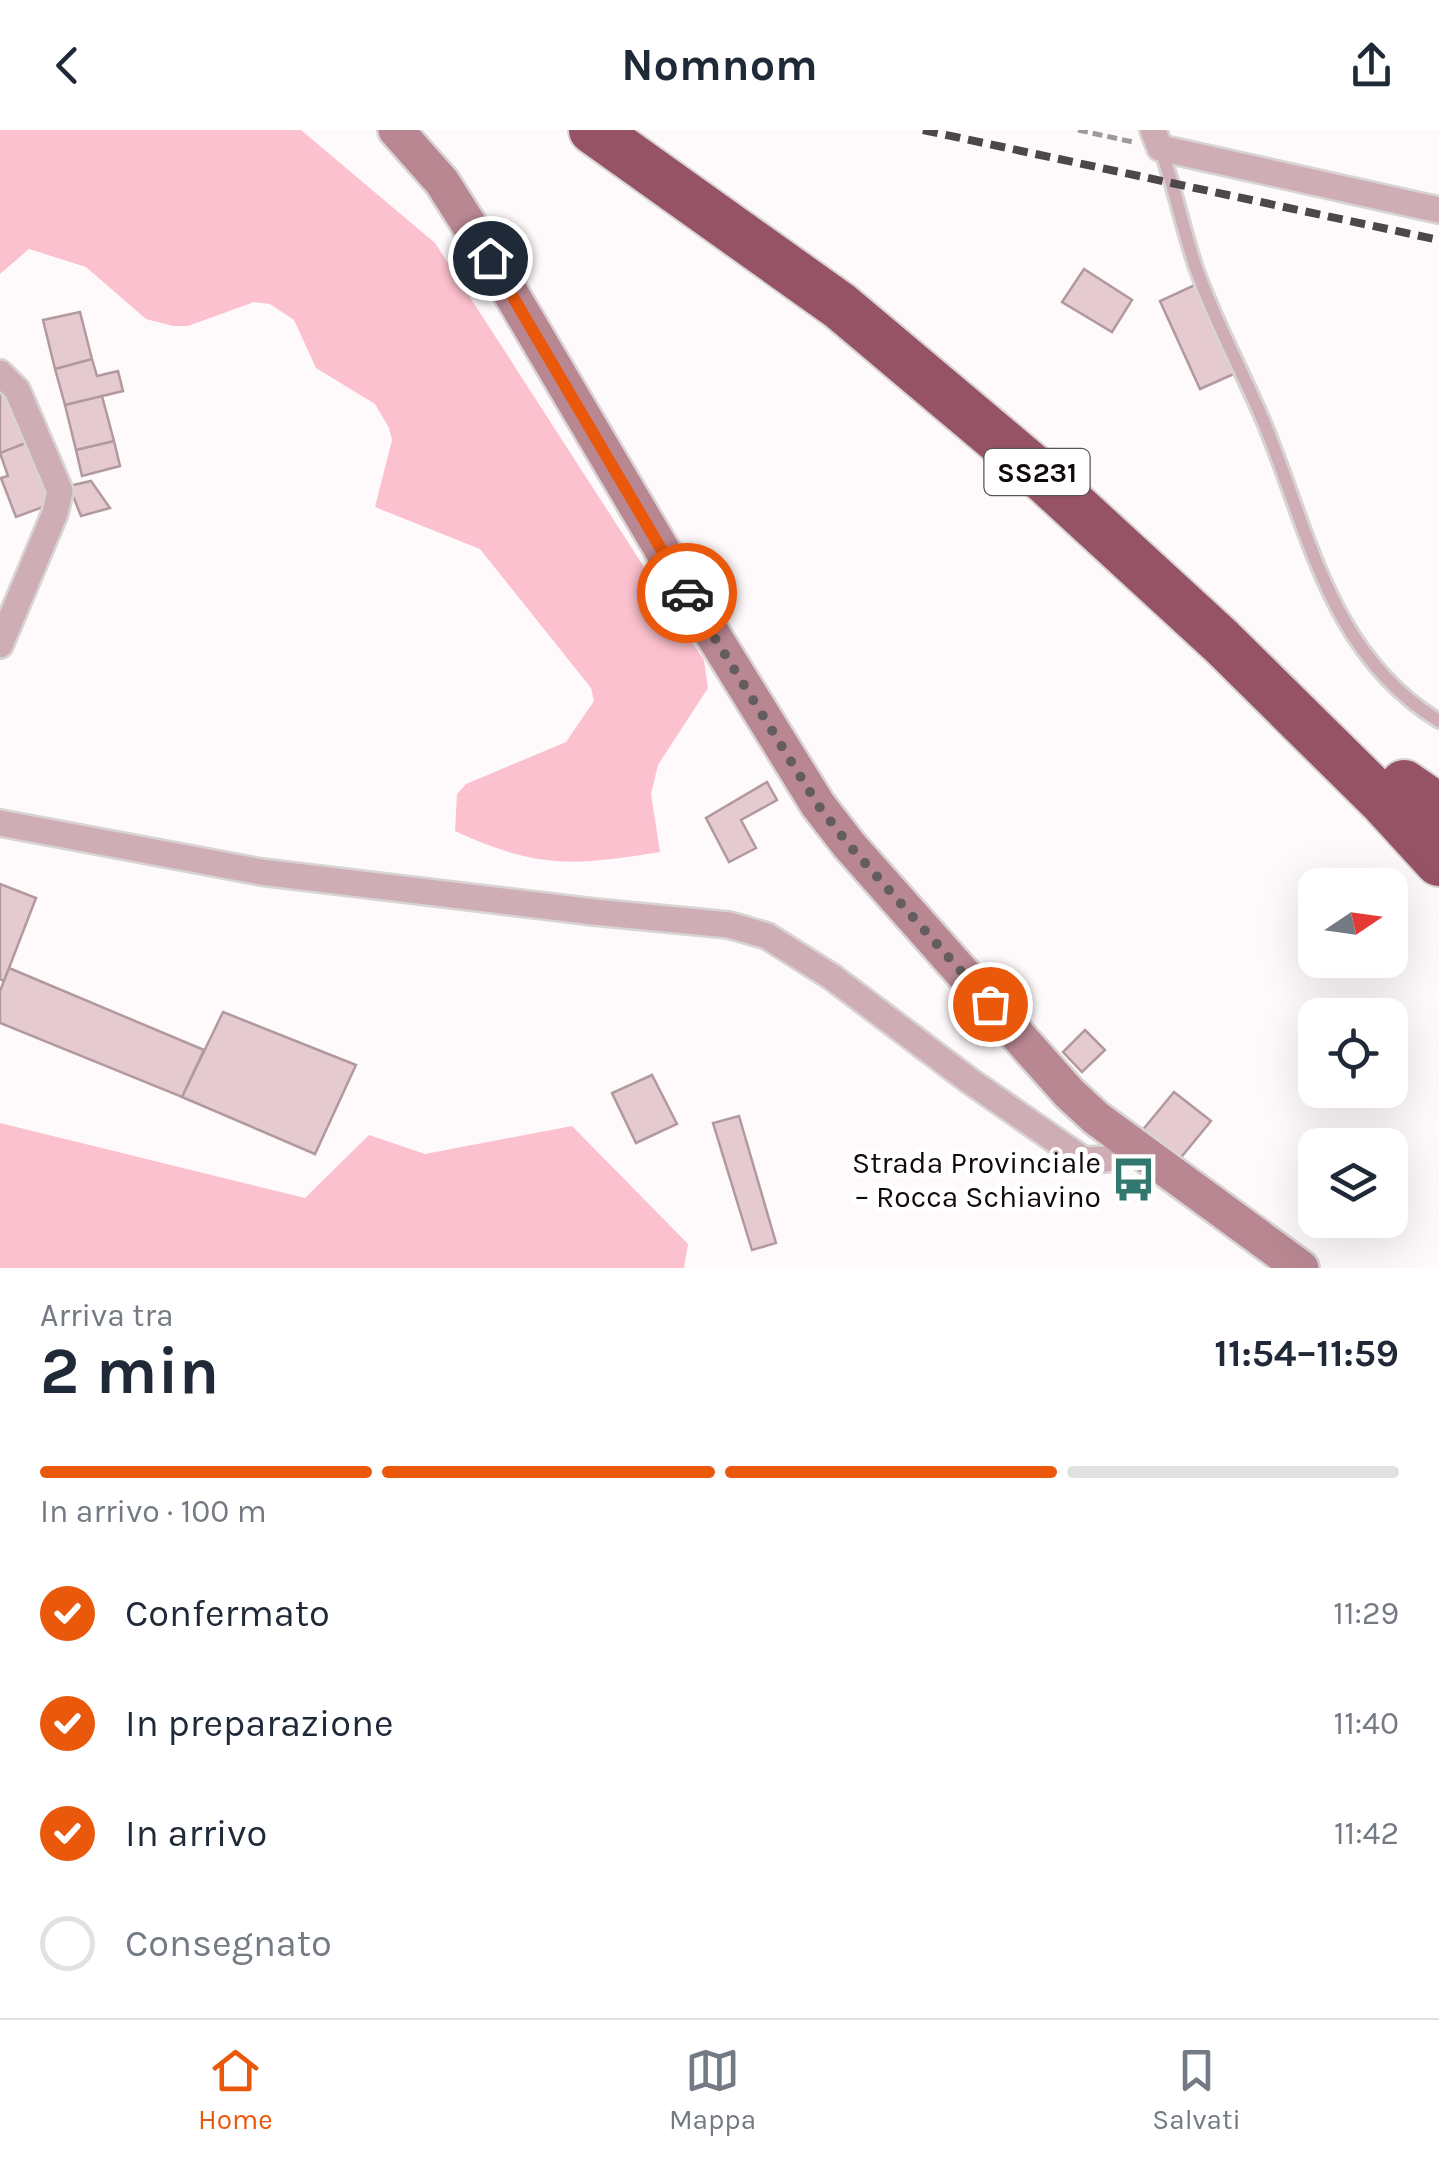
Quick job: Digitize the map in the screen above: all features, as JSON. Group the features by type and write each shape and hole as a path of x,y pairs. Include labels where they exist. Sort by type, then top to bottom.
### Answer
{"highway":[{"name":"SS231","path":"593,130 840,306 1036,471 1222,640 1439,862"},
{"name":"SS231","path":"645,130 860,283 1059,451 1422,796 1439,822"}],"main road":[{"path":"396,130 442,182 694,604 818,805 849,845 1041,1062 1096,1118 1301,1268"}],"street":[{"path":"1156,139 1439,210"},
{"path":"0,373 16,390 60,491 55,513 0,644"},
{"path":"0,823 261,872 729,924 768,936 832,977 970,1081 1084,1160 1107,1159 1132,1144"}],"lane":[{"path":"1156,139 1174,184 1196,266 1266,427 1314,558 1348,632 1377,669 1439,721"}],"path":[{"path":"1078,130 1156,139"}],"shaded area":[{"path":"0,130 301,130 435,243 704,660 708,688 658,765 651,794 660,852 603,860 556,861 510,852 455,831 457,794 466,784 566,742 594,701 591,688 480,549 375,507 392,440 389,428 375,404 316,368 294,320 270,304 254,302 188,326 146,319 86,267 29,249 0,274"},
{"path":"0,1123 305,1198 369,1135 425,1154 572,1126 688,1244 684,1268 0,1268"}],"building":[{"path":"1084,269 1132,300 1112,332 1062,302"},
{"path":"1197,284 1236,373 1200,389 1160,301"},
{"path":"80,312 92,359 55,369 43,320"},
{"path":"92,359 97,376 118,371 123,391 65,405 55,369"},
{"path":"0,387 28,442 0,453"},
{"path":"102,396 114,441 76,450 65,405"},
{"path":"114,441 120,466 82,476 76,450"},
{"path":"28,442 51,504 16,517 1,478 8,476 0,453"},
{"path":"91,481 110,508 81,516 69,486"},
{"path":"767,782 777,800 741,820 756,848 729,862 706,818"},
{"path":"0,884 36,898 4,981 0,979"},
{"path":"9,968 204,1050 182,1097 0,1023 0,991"},
{"path":"223,1012 356,1065 315,1154 182,1097"},
{"path":"1085,1030 1105,1050 1082,1072 1063,1052"},
{"path":"652,1075 677,1124 636,1143 612,1093"},
{"path":"1174,1092 1211,1121 1178,1161 1141,1132"},
{"path":"739,1116 776,1243 752,1250 713,1123"}],"railway":[{"path":"923,130 1439,240"}],"way so far":[{"path":"687,593 818,805 990,1004"}],"place":[{"name":"Strada Provinciale – Rocca Schiavino","path":"1134,1180"}],"route":[{"path":"490,258 687,593"}]}
